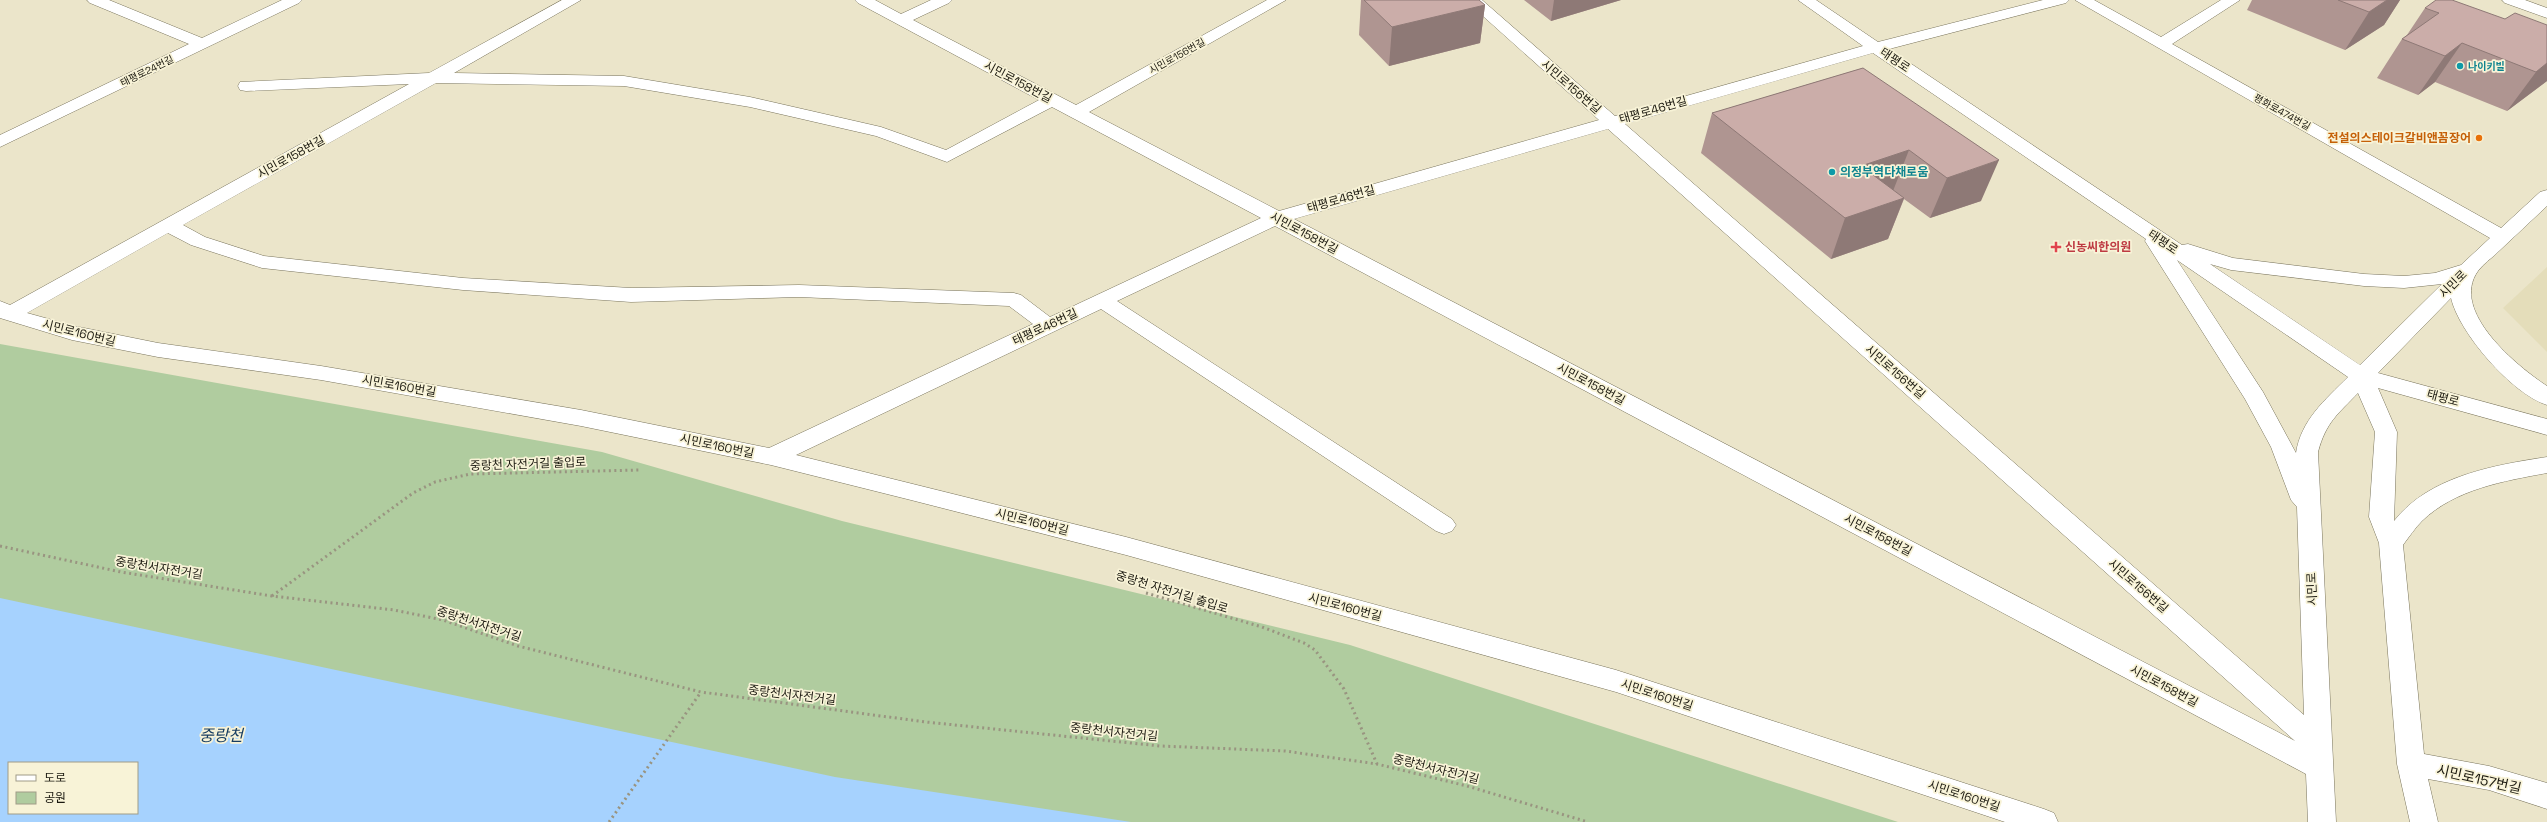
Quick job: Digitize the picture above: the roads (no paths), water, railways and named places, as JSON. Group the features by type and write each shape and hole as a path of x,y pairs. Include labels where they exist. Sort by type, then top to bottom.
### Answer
{"street":[{"path":"95,0 202,44"},
{"name":"태평로24번길","path":"0,142 294,0"},
{"name":"시민로158번길","path":"4,311 169,226 573,0"},
{"name":"시민로158번길","path":"863,0 1276,218 2318,756"},
{"path":"901,20 944,0"},
{"name":"시민로156번길","path":"1075,112 1278,0"},
{"name":"시민로156번길","path":"1473,0 2318,756"},
{"name":"태평로","path":"1806,0 2362,376 2547,427"},
{"name":"태평로46번길","path":"771,457 1276,218 1876,47 2061,0"},
{"name":"평화로474번길","path":"2083,0 2502,237"},
{"path":"2161,44 2232,0"},
{"path":"2510,0 2547,13"},
{"path":"246,86 434,78 624,81 750,102 881,132 947,157 1052,100"},
{"name":"시민로","path":"2322,822 2318,756 2307,452 2312,432 2324,414 2468,269 2502,237 2544,203"},
{"path":"169,226 198,241 262,262 463,284 631,295 799,291 1014,300 1048,325"},
{"path":"2150,233 2194,253 2231,264 2276,271 2404,282 2436,279 2468,269"},
{"path":"2150,233 2255,397 2282,447 2309,516"},
{"path":"2468,269 2460,295 2469,322 2485,342 2547,397"},
{"path":"1101,300 1444,524"},
{"name":"시민로160번길","path":"4,311 72,333 158,350 328,374 581,418 771,457 1126,546 1616,681 2044,822"},
{"path":"2362,376 2386,432 2381,517 2391,543 2411,764 2424,822"},
{"path":"2391,543 2418,511 2452,489 2521,469 2547,465"},
{"name":"시민로157번길","path":"2411,764 2489,778 2547,796"}],"water":[{"name":"중랑천","path":"0,598 835,777 1131,822 0,822"}],"place":[{"name":"나이키빌","path":"2460,66"},
{"name":"전설의스테이크갈비앤꼼장어","path":"2479,138"},
{"name":"의정부역다채로움","path":"1832,172"},
{"name":"신농씨한의원","path":"2056,247"}]}
